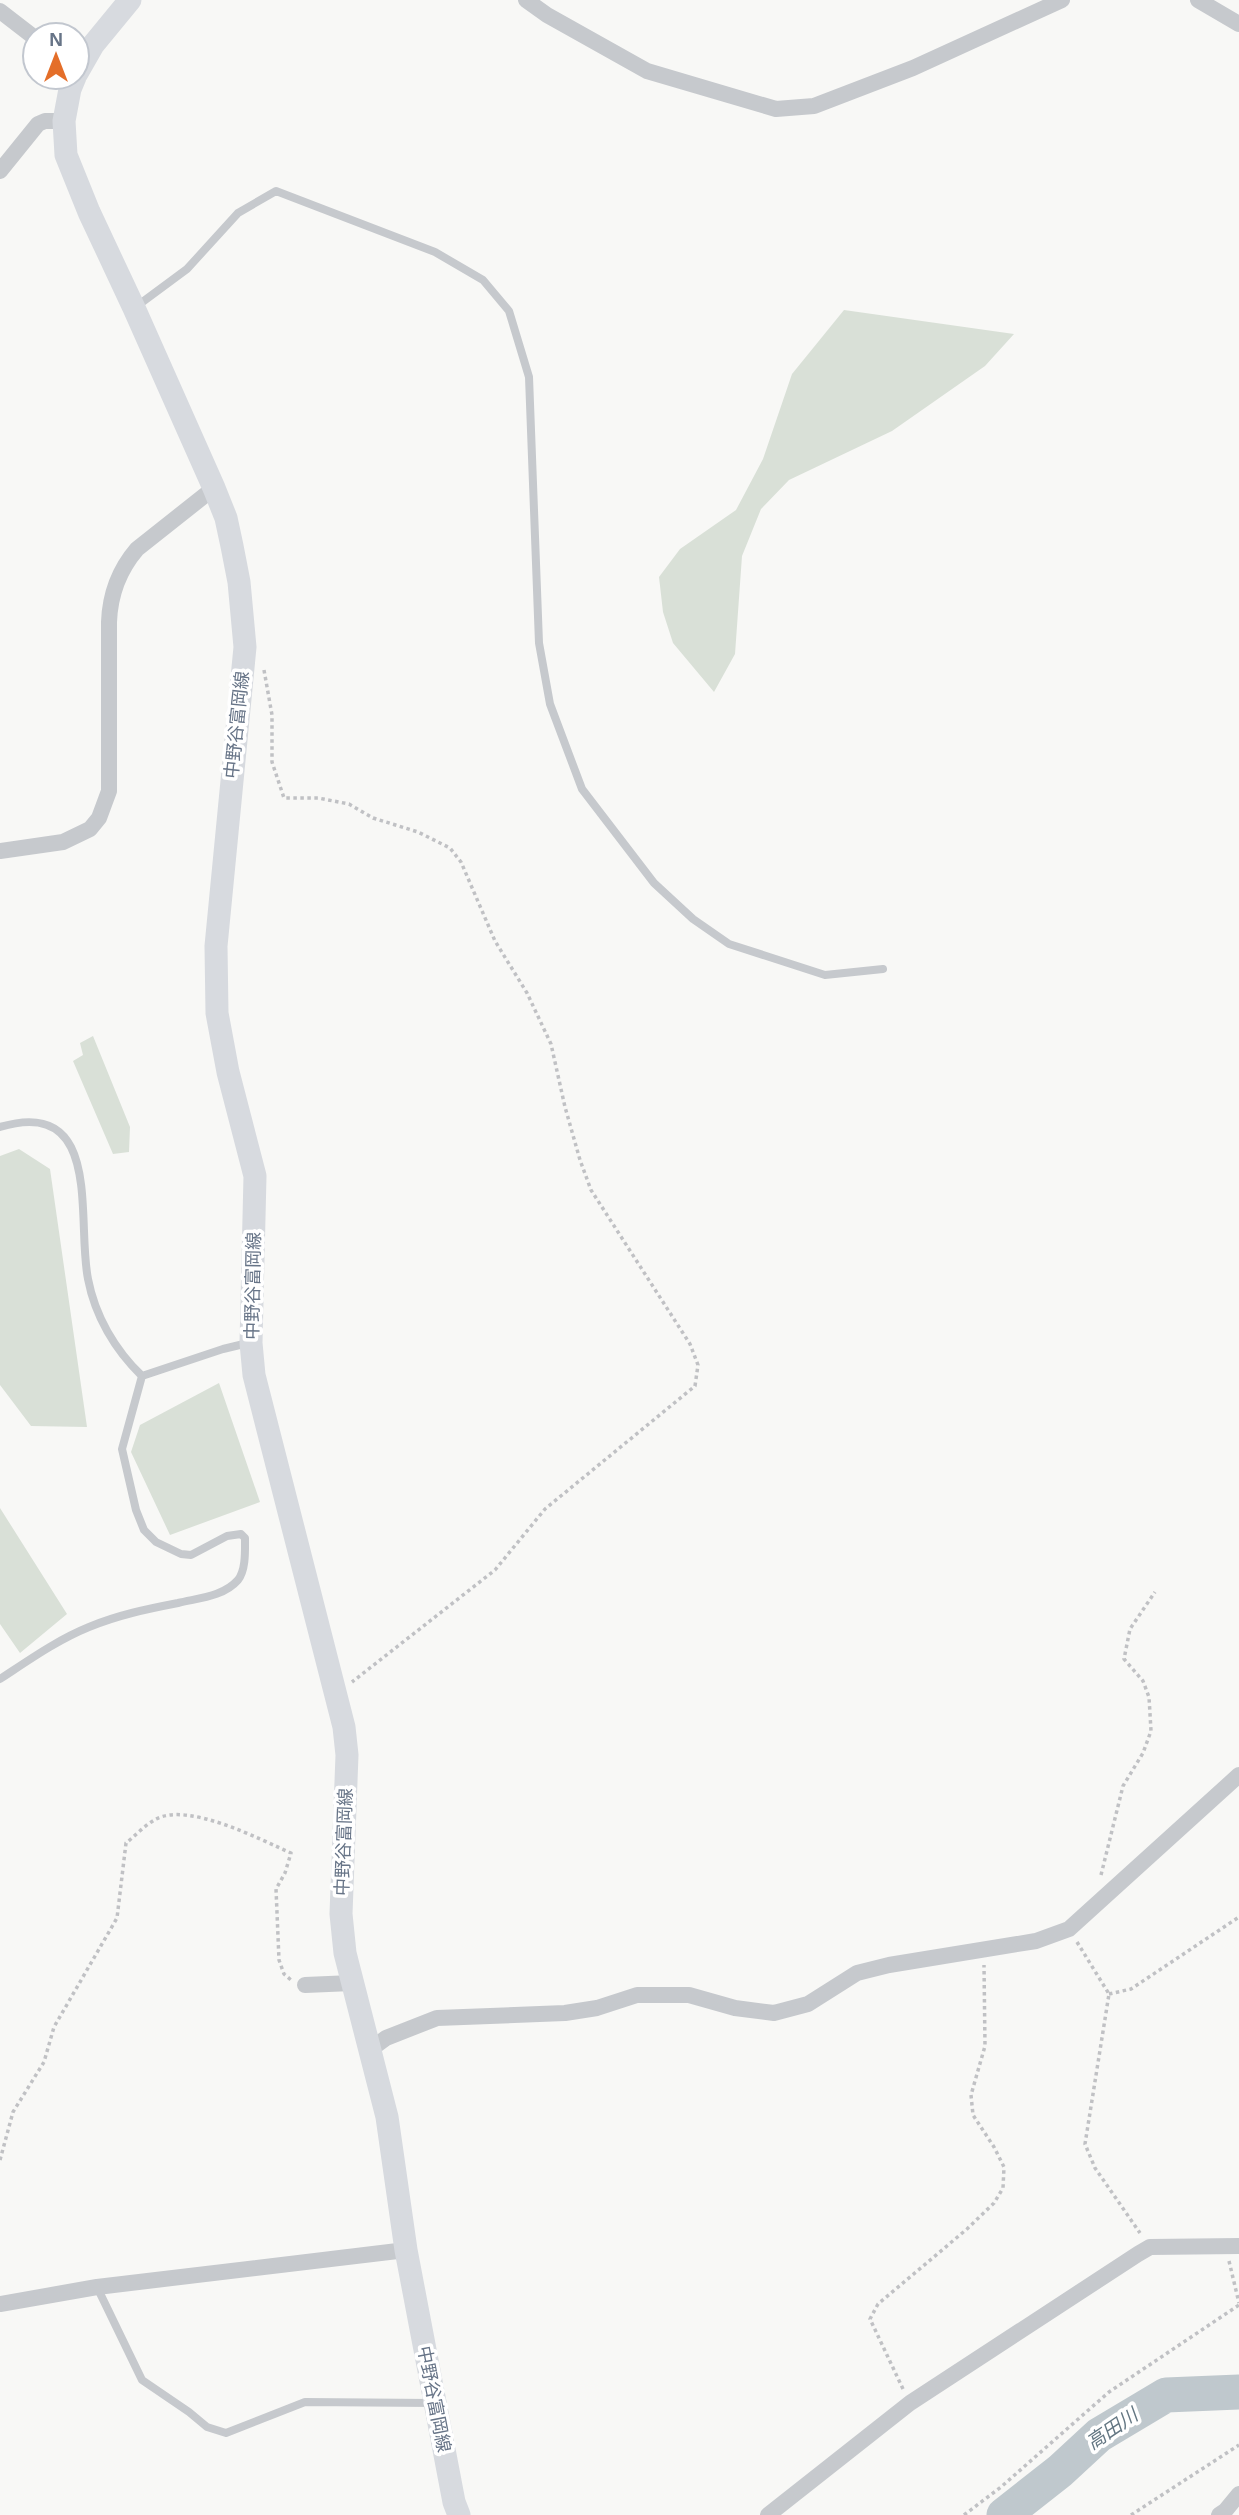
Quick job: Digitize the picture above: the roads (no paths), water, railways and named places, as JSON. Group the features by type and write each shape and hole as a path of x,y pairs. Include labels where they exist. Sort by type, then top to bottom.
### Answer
{"main road":[{"name":"中野谷富岡線","path":"91,48 130,0"},
{"name":"中野谷富岡線","path":"70,91 64,121 66,155 89,212 214,488 226,518 239,582 245,647 216,946 217,1013 228,1072 255,1176 251,1343 256,1386 344,1727 347,1755 341,1914 345,1953 387,2117 406,2250 458,2515"}],"street":[{"path":"526,0 647,71 776,108 814,106 913,68 1062,0"},
{"path":"1198,0 1239,24"},
{"path":"0,11 21,27"},
{"path":"0,171 38,124 45,121 64,121"},
{"path":"0,851 62,842 90,828 99,818 108,791 109,622 114,589 128,559 136,549 214,488"},
{"path":"370,2049 386,2038 437,2018 565,2013 597,2008 637,1995 689,1995 735,2008 774,2013 808,2004 857,1973 889,1965 1036,1941 1069,1929 1239,1775"},
{"path":"305,1985 352,1983"},
{"path":"768,2515 910,2403 1150,2247 1232,2247"},
{"path":"0,2304 97,2287 406,2250"},
{"path":"1219,2515 1239,2494"}],"lane":[{"path":"134,308 187,270 238,213 276,191 435,252 483,280 509,311 529,377 539,643 550,704 582,789 654,883 693,919 729,944 825,975 883,969"},
{"path":"0,1127 26,1121 50,1125 62,1135 74,1152 84,1199 84,1248 88,1279 104,1324 125,1360 142,1376"},
{"path":"142,1376 223,1349 251,1343"},
{"path":"0,1679 48,1648 88,1628 133,1612 213,1595 239,1579 243,1569 245,1546 245,1538 241,1534 227,1536 191,1556 168,1549 144,1530 136,1510 122,1449 142,1376"},
{"path":"97,2287 142,2380 207,2427 226,2433 306,2402 435,2403"}],"waterway":[{"name":"高田川","path":"1004,2515 1060,2471 1099,2435 1166,2395 1239,2392"}]}
